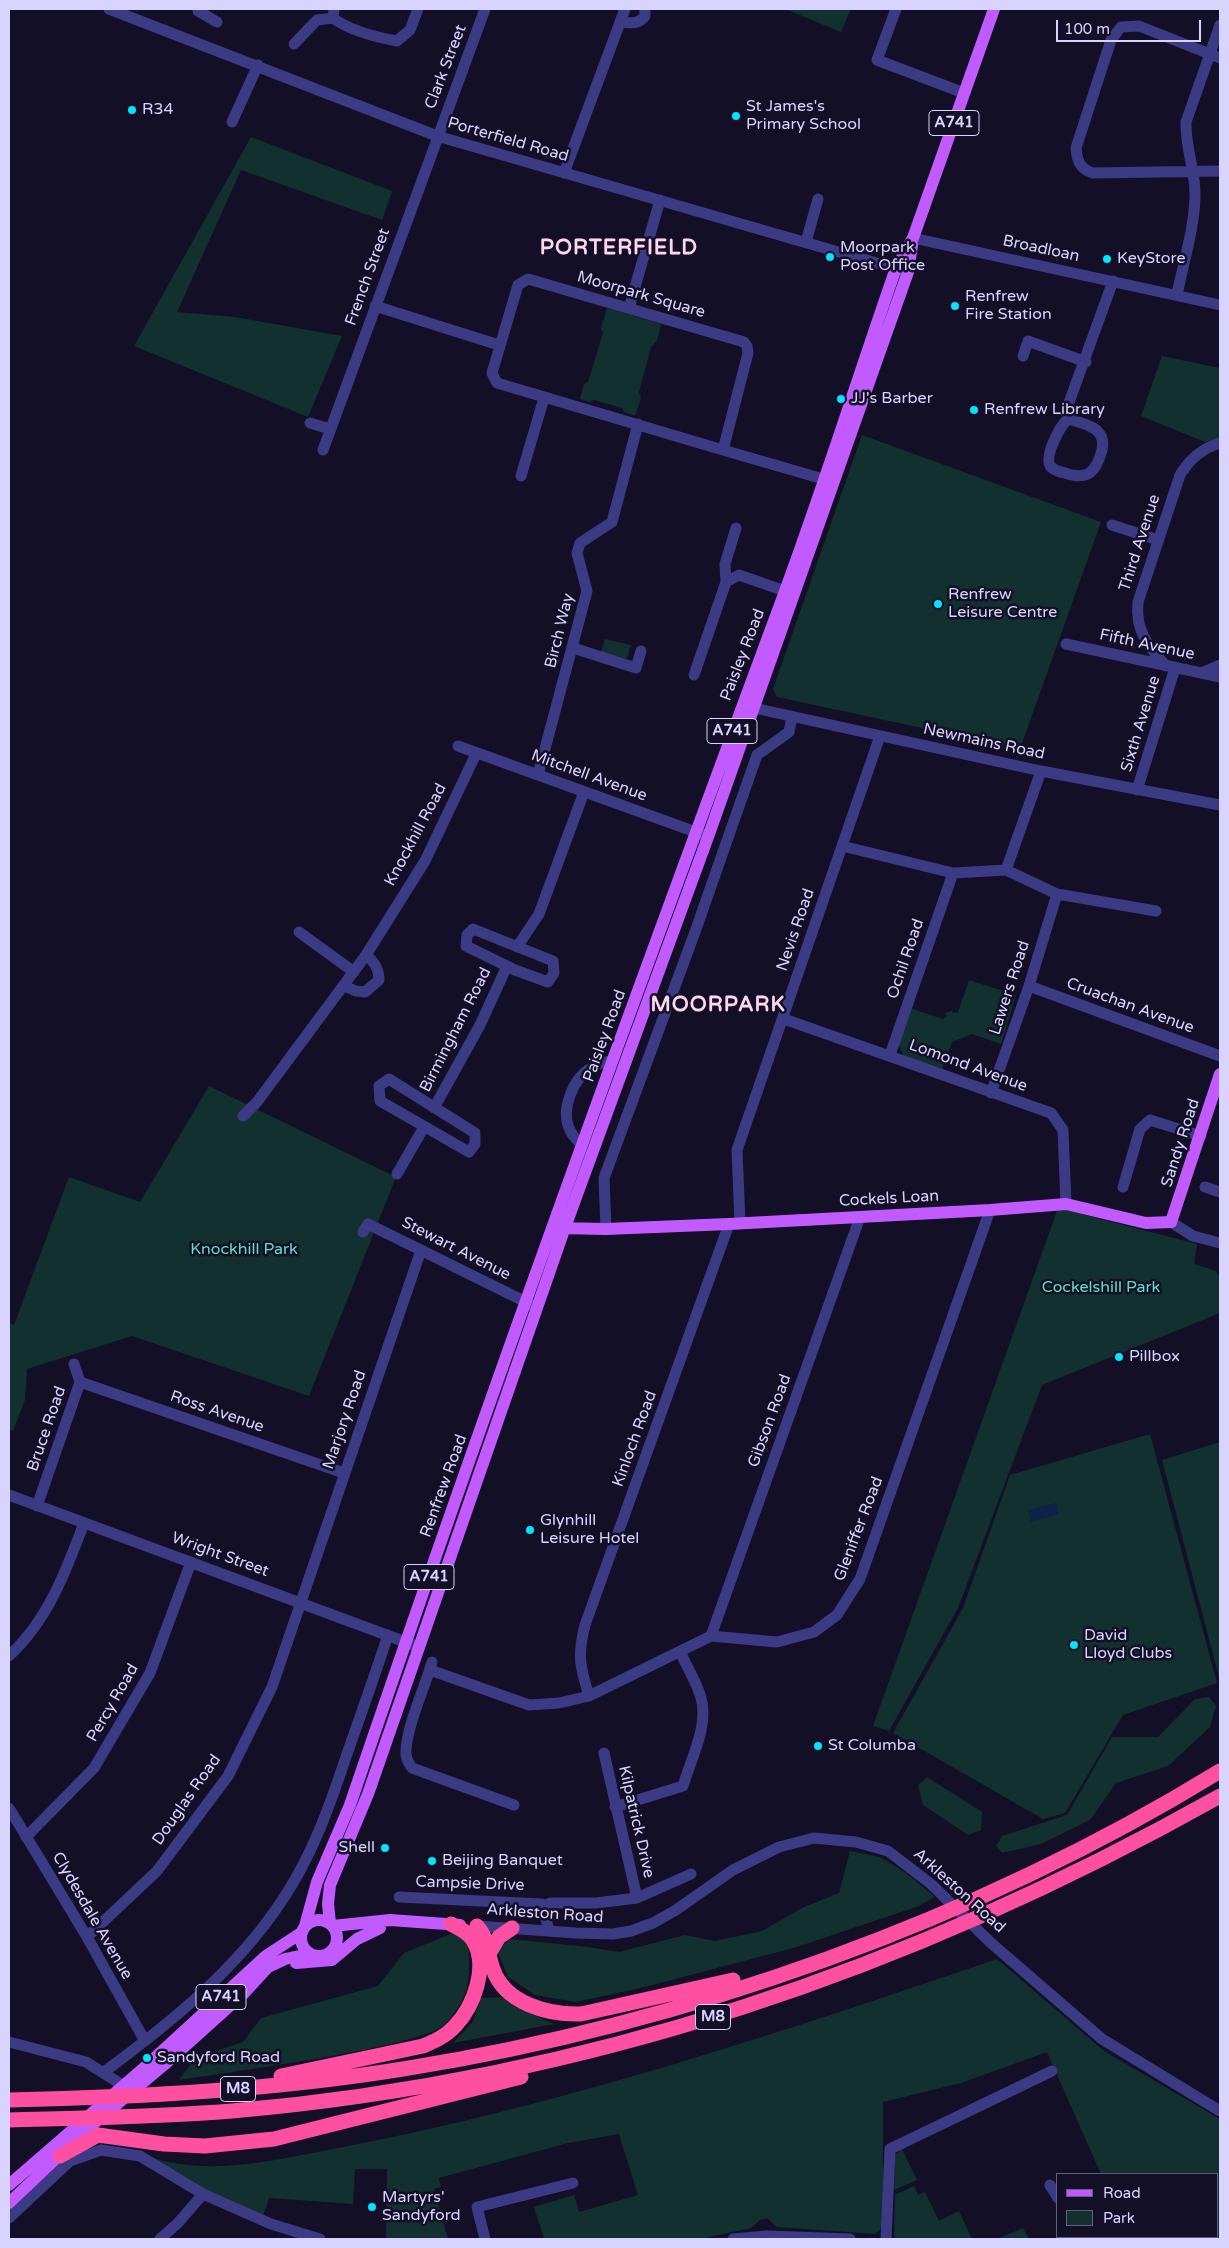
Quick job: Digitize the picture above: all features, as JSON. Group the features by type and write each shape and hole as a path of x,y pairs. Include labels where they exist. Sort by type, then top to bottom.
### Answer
{"highway":[{"name":"M8","path":"9,2100 182,2094 358,2076 530,2045 673,2008 840,1954 945,1912 1076,1852 1173,1800 1220,1771"},
{"name":"M8","path":"9,2120 231,2111 392,2091 555,2060 612,2047 706,2019 832,1977 982,1917 1113,1855 1220,1796"},
{"path":"182,2094 349,2063 423,2046 438,2040 455,2027 466,2013 474,1996 479,1976 479,1959 472,1938 451,1924"},
{"path":"477,1926 484,1935 494,1973 511,1993 535,2008 562,2014 581,2014 668,1996 840,1954"},
{"path":"490,1952 499,1937 512,1928"},
{"path":"53,2153 98,2135 164,2144 205,2146 274,2139 454,2095 588,2059 706,2019"}],"main road":[{"name":"Paisley Road","path":"559,1228 708,837 754,709 838,472 902,270 994,9"},
{"name":"Paisley Road","path":"559,1228 582,1145 741,705 785,591 823,479 902,270"},
{"name":"Sandy Road","path":"1171,1222 1220,1074"},
{"name":"Cockels Loan","path":"559,1228 606,1229 734,1223 990,1210 1066,1204 1146,1223 1171,1222"},
{"name":"Renfrew Road","path":"331,1924 328,1896 330,1885 368,1794 559,1228"},
{"name":"Renfrew Road","path":"303,1930 317,1882 350,1805 406,1642 532,1305"},
{"path":"317,1920 331,1924 337,1936 336,1947 324,1956 309,1954 302,1945 303,1930 317,1920"},
{"name":"Arkleston Road","path":"331,1924 390,1920 477,1926"},
{"name":"Arkleston Road","path":"336,1947 359,1933 410,1921"},
{"name":"A741","path":"245,1992 282,1967 332,1960 357,1940 380,1928"},
{"name":"A741","path":"9,2203 53,2153 124,2086 266,1956 303,1930"},
{"name":"A741","path":"9,2185 85,2130 165,2064 245,1992 268,1967 285,1958 309,1954"}],"street":[{"name":"Porterfield Road","path":"109,9 258,65 291,81 437,136 902,270"},
{"path":"294,44 317,20 333,13 342,25 383,39 396,41 410,30 418,9"},
{"name":"Clark Street","path":"437,136 485,9"},
{"path":"564,173 625,9"},
{"path":"620,22 635,24 641,21 645,16 644,9"},
{"path":"896,9 877,60 964,93"},
{"path":"204,11 217,22"},
{"path":"1177,295 1195,198 1194,171 1185,138 1186,122 1215,56 1220,25"},
{"path":"1215,56 1139,26 1122,27 1111,40 1076,148 1080,165 1092,173 1220,171"},
{"path":"232,122 258,65"},
{"name":"French Street","path":"322,450 437,136"},
{"path":"806,242 818,199"},
{"path":"629,308 660,200"},
{"name":"Broadloan","path":"913,238 1113,280 1220,305"},
{"name":"Moorpark Square","path":"722,450 748,353 744,342 528,279 518,285 492,373 497,383 544,398 638,424 722,450 823,479"},
{"path":"1068,419 1067,408 1086,362 1113,280"},
{"path":"375,306 500,345"},
{"path":"1023,356 1028,342 1086,362"},
{"path":"521,476 544,398"},
{"path":"1068,419 1094,427 1101,434 1104,443 1096,468 1086,475 1077,477 1052,469 1050,465 1049,457 1060,426 1068,419"},
{"path":"310,423 330,429"},
{"name":"Birch Way","path":"538,775 587,590 577,552 580,543 612,522 638,424"},
{"name":"Third Avenue","path":"1171,667 1145,642 1141,634 1137,613 1158,540 1183,470 1200,452 1220,443"},
{"path":"823,479 838,472"},
{"path":"1112,525 1158,540"},
{"path":"694,675 726,582 725,564 736,528"},
{"path":"726,582 739,575 785,591"},
{"name":"Fifth Avenue","path":"1066,644 1220,677"},
{"path":"573,648 636,668 641,651"},
{"path":"1201,673 1220,665"},
{"name":"Sixth Avenue","path":"1137,790 1171,667"},
{"name":"Newmains Road","path":"741,705 1041,770 1220,805"},
{"path":"606,1229 604,1178 695,932 754,765 760,752 789,732 792,717"},
{"name":"Nevis Road","path":"734,1223 737,1150 784,1019 880,736"},
{"name":"Mitchell Avenue","path":"458,746 708,837"},
{"name":"Knockhill Road","path":"243,1116 257,1102 366,955 425,861 476,754"},
{"path":"1006,870 1041,770"},
{"name":"Birmingham Road","path":"397,1174 480,1025 516,947 539,914 584,792"},
{"path":"842,846 952,873 1006,870 1057,894 1156,912"},
{"name":"Ochil Road","path":"890,1055 952,873"},
{"name":"Lawers Road","path":"991,1093 1029,986 1057,894"},
{"path":"473,929 516,947 553,962 554,973 548,982 466,946 467,935 473,929"},
{"path":"300,932 354,972"},
{"path":"344,986 356,992 365,992 379,980 379,973 374,961 366,955"},
{"name":"Cruachan Avenue","path":"1029,986 1220,1056"},
{"name":"Lomond Avenue","path":"784,1019 1051,1113 1063,1130 1066,1204"},
{"path":"582,1145 570,1131 567,1123 567,1113 574,1088 580,1077 591,1068 613,1060"},
{"path":"389,1079 434,1108 475,1133 475,1144 469,1152 380,1100 379,1086 389,1079"},
{"path":"1123,1187 1140,1129 1150,1120 1201,1136"},
{"path":"1205,1187 1220,1192"},
{"name":"Gleniffer Road","path":"711,1636 777,1642 814,1632 837,1615 860,1579 990,1210"},
{"name":"Gibson Road","path":"711,1636 860,1217"},
{"path":"1171,1222 1193,1236 1220,1243"},
{"name":"Kinloch Road","path":"590,1696 580,1665 580,1645 585,1625 734,1223"},
{"name":"Stewart Avenue","path":"363,1232 368,1224 532,1305"},
{"name":"Marjory Road","path":"299,1602 422,1250"},
{"name":"Bruce Road","path":"37,1506 80,1382 74,1364"},
{"name":"Ross Avenue","path":"80,1382 344,1473"},
{"name":"Wright Street","path":"9,1495 419,1647"},
{"path":"9,1656 38,1622 56,1593 84,1523"},
{"name":"Percy Road","path":"26,1837 94,1768 150,1673 191,1562"},
{"name":"Douglas Road","path":"86,1937 157,1871 228,1776 272,1687 299,1602"},
{"path":"104,2072 145,2042 187,2006 250,1943 272,1915 295,1880 319,1832 332,1798 388,1635"},
{"path":"514,1806 412,1768 407,1759 406,1750 431,1666 529,1705 559,1703 590,1696 711,1636"},
{"path":"615,1807 683,1786 703,1714 701,1697 680,1651"},
{"name":"Kilpatrick Drive","path":"604,1753 637,1898"},
{"name":"Clydesdale Avenue","path":"9,1808 86,1937 145,2042"},
{"name":"Arkleston Road","path":"477,1926 613,1934 631,1931 653,1923 676,1910 733,1870 779,1847 814,1838 856,1842 888,1851 931,1884 990,1942 1102,2039 1220,2111"},
{"path":"550,1903 596,1904 637,1898 691,1874"},
{"name":"Campsie Drive","path":"399,1898 542,1904 549,1931"},
{"path":"187,2006 200,2018"},
{"path":"9,2042 86,2062 124,2086"},
{"path":"886,2239 890,2149 1052,2070"},
{"path":"9,2218 70,2161 101,2150 140,2156 203,2194 271,2224 320,2239"},
{"path":"485,2239 477,2207 573,2182"},
{"path":"1050,2185 1056,2195"},
{"path":"160,2239 178,2223 203,2194"},
{"path":"733,2239 766,2236 850,2239"}],"green space":[{"path":"785,9 851,9 841,32"},
{"path":"251,137 392,191 382,220 241,170 177,312 235,317 342,336 308,417 134,346"},
{"path":"607,308 661,324 657,341 651,347 639,392 641,398 635,416 624,412 622,408 594,400 590,402 580,399 584,384 588,382 603,333 601,328"},
{"path":"1162,356 1220,368 1220,438 1205,442 1141,416"},
{"name":"Renfrew Leisure Centre","path":"862,435 1101,522 1020,749 777,697 773,689"},
{"path":"605,639 631,645 627,659 601,652"},
{"path":"969,980 1016,995 1001,1044 972,1034 952,1042 942,1069 905,1058 897,1042 910,1008 943,1019 947,1016 945,1013 958,1012"},
{"name":"Knockhill Park","path":"209,1086 396,1177 309,1396 132,1336 27,1369 25,1400 13,1431 9,1429 9,1323 14,1325 69,1177 140,1202"},
{"name":"Cockelshill Park","path":"1058,1208 1197,1244 1194,1264 1216,1271 1220,1279 1220,1313 1042,1385 958,1608 889,1731 873,1726"},
{"name":"David Lloyd Clubs","path":"1150,1434 1217,1683 1123,1715 1065,1813 1043,1819 893,1733 963,1608 1010,1475"},
{"path":"1220,1442 1220,1681 1162,1460"},
{"path":"1209,1697 1216,1706 1210,1727 1168,1766 1116,1783 1090,1820 1041,1844 1002,1853 996,1846 1002,1836 1067,1815 1112,1737 1158,1737 1195,1699"},
{"path":"927,1777 982,1812 981,1830 968,1835 923,1805 918,1785"},
{"path":"850,1851 880,1857 906,1873 935,1897 919,1906 797,1947 641,1988 575,2002 535,1995 508,1977 497,1951 510,1939 619,1952 685,1935 715,1941 762,1931 802,1908 839,1893"},
{"path":"458,1931 468,1940 469,1975 465,1995 454,2014 445,2024 429,2033 363,2050 179,2080 195,2058 243,2042 261,2018 378,1986 404,1953"},
{"path":"997,1959 1104,2051 1220,2119 1220,2239 1130,2238 1219,2238 1219,2173 1101,2173 1047,2052 961,2083 883,2102 883,2220 880,2230 875,2234 777,2227 767,2218 760,2220 751,2228 700,2239 544,2239 534,2207 574,2195 579,2212 638,2195 619,2134 568,2143 439,2178 441,2187 434,2189 448,2239 386,2239 387,2169 355,2169 353,2204 269,2198 263,2216 194,2184 156,2159 178,2164 201,2166 247,2164 293,2157 421,2131 588,2089 753,2040"},
{"path":"502,1997 515,2007 554,2024 453,2043 472,2023 481,1998"},
{"path":"902,2149 917,2180 894,2190 895,2155"},
{"path":"914,2186 918,2195 925,2192 939,2221 959,2211 972,2239 896,2239 894,2236 895,2195"},
{"path":"1023,2228 1029,2239 997,2239"}],"water":[{"path":"1056,1503 1059,1514 1031,1522 1028,1510"}],"place":[{"name":"R34","path":"132,110"},
{"name":"St James's Primary School","path":"736,116"},
{"name":"Moorpark Post Office","path":"830,257"},
{"name":"KeyStore","path":"1107,259"},
{"name":"Renfrew Fire Station","path":"955,306"},
{"name":"JJ's Barber","path":"841,399"},
{"name":"Renfrew Library","path":"974,410"},
{"name":"Renfrew Leisure Centre","path":"938,604"},
{"name":"Pillbox","path":"1119,1357"},
{"name":"Glynhill Leisure Hotel","path":"530,1530"},
{"name":"David Lloyd Clubs","path":"1074,1645"},
{"name":"St Columba","path":"818,1746"},
{"name":"Shell","path":"385,1848"},
{"name":"Beijing Banquet","path":"432,1861"},
{"name":"Sandyford Road","path":"147,2058"},
{"name":"Martyrs' Sandyford","path":"372,2207"}],"district":[{"name":"PORTERFIELD","path":"619,248"},
{"name":"MOORPARK","path":"718,1005"}]}
